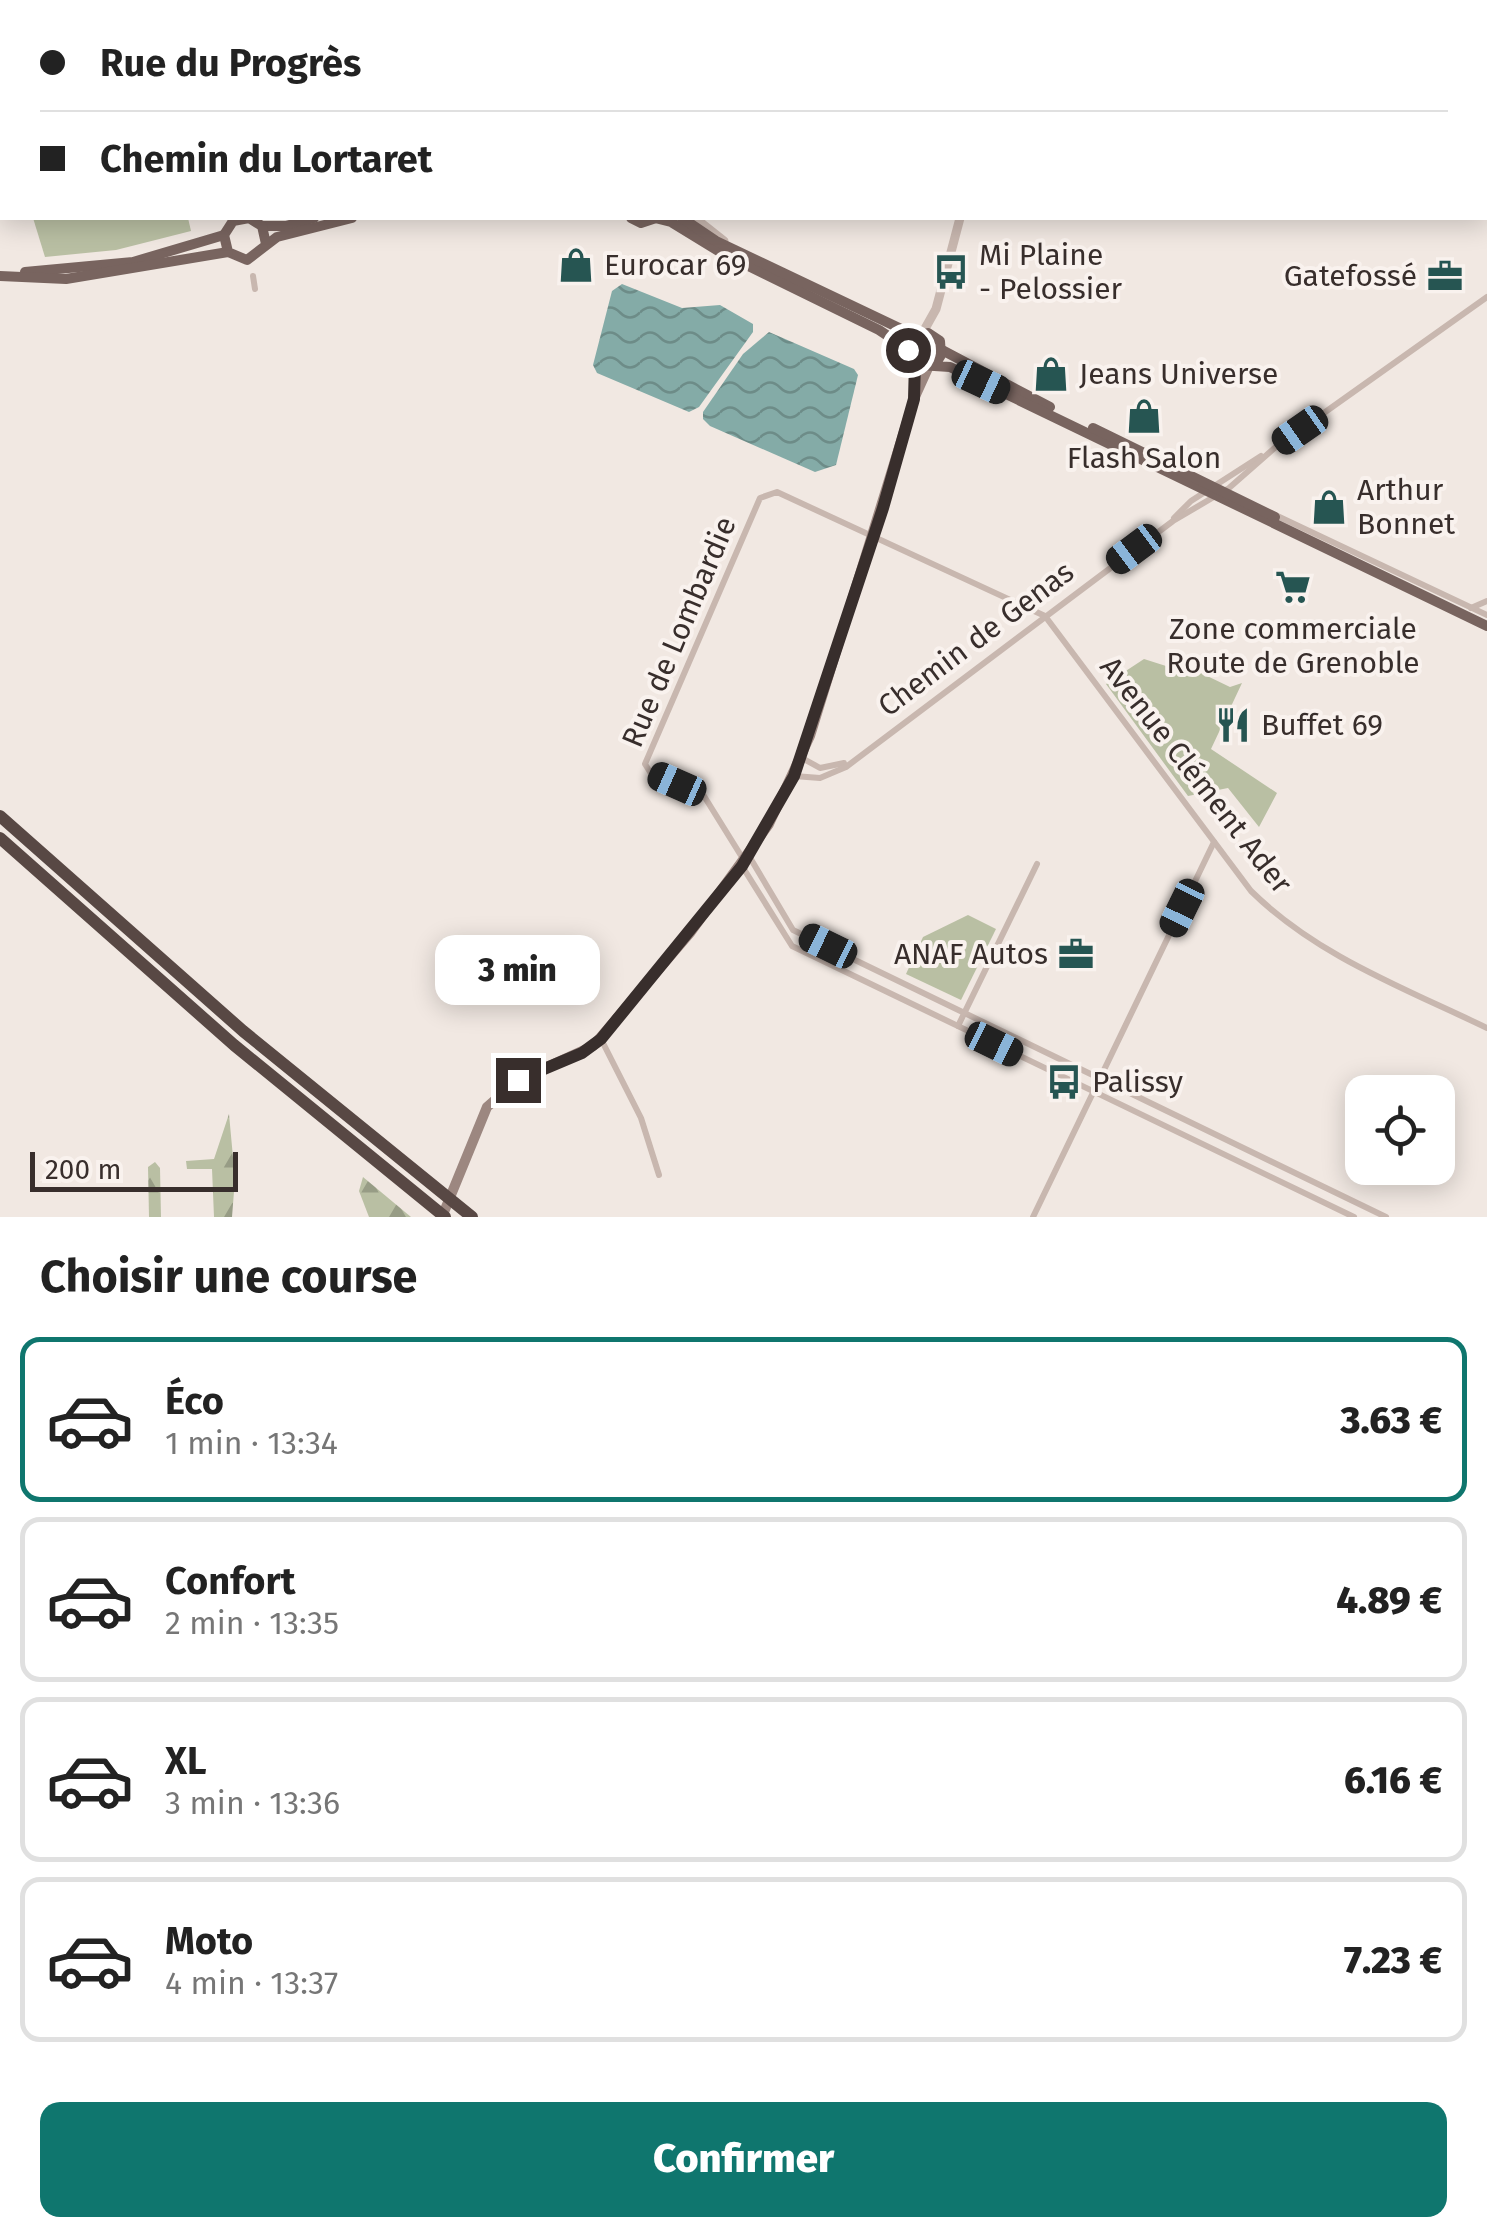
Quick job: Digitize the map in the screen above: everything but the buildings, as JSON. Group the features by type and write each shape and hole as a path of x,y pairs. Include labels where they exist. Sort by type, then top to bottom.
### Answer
{"highway":[{"path":"0,816 243,1030 472,1217"},
{"path":"0,838 234,1045 444,1217"}],"main road":[{"path":"0,275 133,262 224,235 233,220"},
{"path":"252,220 262,226 286,226 307,220"},
{"path":"0,275 83,277 228,252 241,260 252,259 266,244 286,234 344,220"},
{"path":"663,220 897,339 915,363 914,399"},
{"path":"685,220 734,249 919,335 937,338 942,350 1214,491 1241,509 1487,623"},
{"path":"262,226 266,244"},
{"path":"224,235 228,252"},
{"path":"908,350 919,335"},
{"path":"444,1217 477,1122 500,1094 601,1039 746,861 785,794 802,758 914,399 942,350"},
{"path":"915,363 932,364 1270,513 1487,623"}],"street":[{"path":"698,220 734,249"},
{"path":"937,338 936,309 959,220"},
{"path":"253,276 256,289"},
{"name":"Chemin de Genas","path":"794,776 828,776 1172,521 1487,297"},
{"path":"919,335 936,309"},
{"name":"Rue de Lombardie","path":"746,861 704,796 650,772 646,754 760,498 777,492 873,537"},
{"path":"1270,513 1471,608 1487,623"},
{"path":"873,537 1045,616"},
{"path":"1471,608 1487,601"},
{"name":"Avenue Clément Ader","path":"1045,616 1251,891 1306,938 1487,1028"},
{"path":"802,758 815,767 831,769 854,758"},
{"path":"1033,1217 1214,842"},
{"path":"746,861 794,930 1386,1217"},
{"path":"746,861 792,946 1354,1217"},
{"path":"958,1026 1037,864"},
{"path":"601,1039 641,1118 660,1174"}],"green space":[{"path":"34,220 188,220 191,231 116,250 45,257"},
{"path":"1144,659 1166,666 1176,661 1230,687 1242,683 1211,749 1277,793 1259,827 1228,788 1188,796 1106,684"},
{"path":"968,915 996,929 961,1000 906,974 923,937"},
{"path":"229,1114 235,1179 232,1217 214,1217 212,1169 187,1169 186,1161 214,1159"},
{"path":"155,1162 160,1168 161,1217 149,1217 148,1167"},
{"path":"363,1177 411,1217 369,1217 359,1191"}],"water":[{"path":"622,284 682,308 720,305 753,324 753,332 699,407 689,412 597,373 593,365 612,291"},
{"path":"769,332 854,369 858,375 836,465 815,472 710,426 703,419 703,412 743,354"}],"place":[{"name":"Eurocar 69","path":"576,265"},
{"name":"Mi Plaine - Pelossier","path":"951,272"},
{"name":"Gatefossé","path":"1445,276"},
{"name":"Jeans Universe","path":"1051,374"},
{"name":"Flash Salon","path":"1144,416"},
{"name":"Arthur Bonnet","path":"1329,507"},
{"name":"Zone commerciale Route de Grenoble","path":"1293,587"},
{"name":"Buffet 69","path":"1233,725"},
{"name":"ANAF Autos","path":"1076,954"},
{"name":"Palissy","path":"1064,1082"}],"route":[{"path":"518,1080 582,1053 601,1039 742,866 785,794 810,736 914,399 915,363 908,350"}]}
